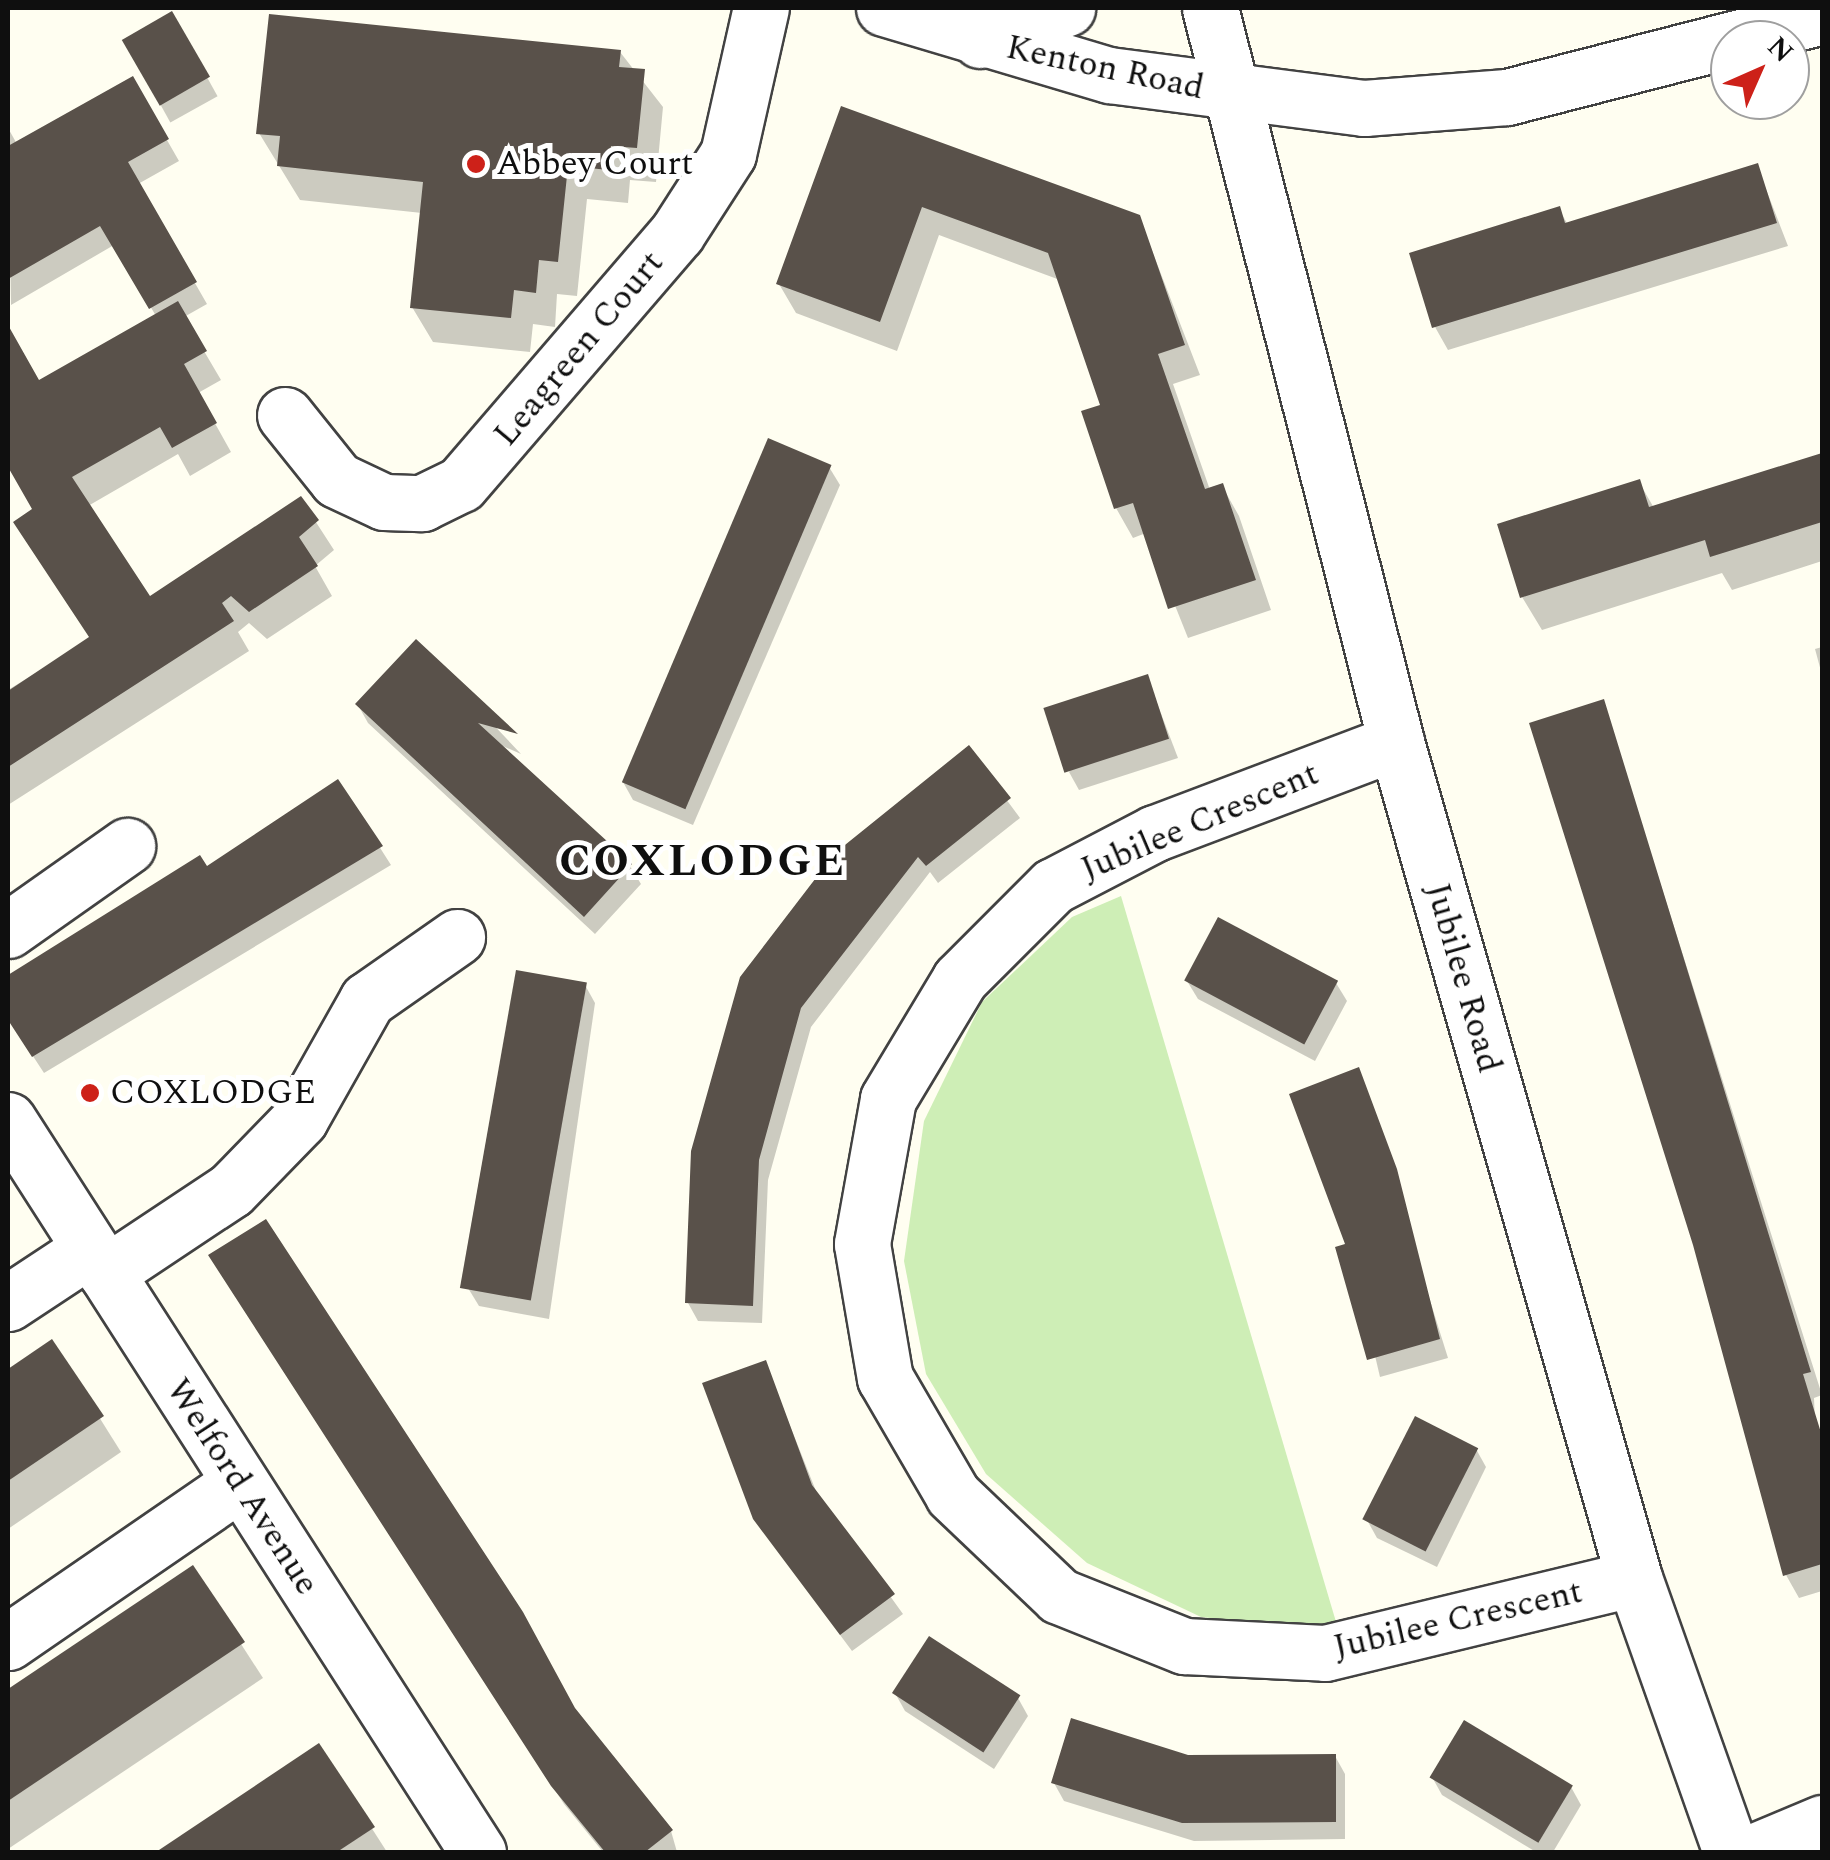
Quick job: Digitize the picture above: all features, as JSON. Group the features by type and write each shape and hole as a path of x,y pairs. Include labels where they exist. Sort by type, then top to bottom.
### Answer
{"street":[{"name":"Leagreen Court","path":"284,414 337,480 384,502 422,503 461,484 677,234 728,154 761,8"},
{"name":"Kenton Road","path":"884,8 980,40 1109,75 1229,94 1364,108 1507,97 1822,16"},
{"name":"Kenton Road","path":"980,40 1067,8"},
{"name":"Jubilee Road","path":"1210,8 1396,742 1634,1578 1731,1852"},
{"name":"Jubilee Crescent","path":"1396,742 1154,833 1053,886 960,978 888,1100 862,1244 885,1378 952,1495 1059,1596 1184,1646 1325,1653 1634,1578"},
{"path":"8,930 127,846"},
{"path":"8,1303 98,1261 231,1190 300,1119 367,1000 457,937"},
{"name":"Welford Avenue","path":"8,1120 239,1482 464,1848"},
{"path":"8,1642 239,1482"},
{"path":"1754,1852 1822,1823"}],"green space":[{"path":"1121,896 1339,1632 1201,1617 1087,1563 986,1474 926,1374 904,1261 924,1121 982,1002 1072,917"}],"building":[{"path":"172,11 210,77 160,106 122,40"},
{"name":"Abbey Court","path":"269,14 621,50 619,67 645,69 637,148 611,146 609,170 568,166 558,262 539,260 536,293 514,290 511,318 410,308 423,182 277,166 280,136 256,134"},
{"path":"133,76 169,139 128,162 197,282 149,309 100,226 8,279 8,146"},
{"path":"841,106 1140,215 1185,345 1158,354 1205,489 1223,483 1256,580 1168,609 1133,503 1114,509 1081,411 1100,405 1048,253 922,207 880,322 776,284"},
{"path":"1758,163 1777,223 1432,328 1409,253 1560,206 1565,223"},
{"path":"178,301 207,351 184,364 217,423 172,448 160,427 72,477 150,596 301,496 319,520 299,537 318,566 249,612 231,596 222,603 234,621 8,767 8,691 89,637 13,522 32,509 8,467 8,325 39,380"},
{"path":"768,438 832,465 685,809 622,782"},
{"path":"1822,453 1822,522 1710,557 1705,540 1520,598 1497,524 1640,479 1649,507"},
{"path":"416,639 518,734 478,723 632,864 584,917 355,704"},
{"path":"1148,674 1169,739 1064,773 1043,708"},
{"path":"1604,699 1811,1372 1803,1374 1822,1436 1822,1564 1783,1576 1693,1245 1529,723"},
{"path":"969,745 1011,798 926,866 918,857 801,1008 759,1160 753,1306 685,1303 691,1151 740,977 835,853"},
{"path":"338,779 383,846 32,1057 8,1020 8,975 200,855 207,866"},
{"path":"1218,917 1338,981 1304,1044 1184,981"},
{"path":"516,970 587,983 531,1301 460,1288"},
{"path":"1359,1067 1397,1169 1440,1339 1367,1360 1335,1247 1345,1244 1289,1094"},
{"path":"266,1219 523,1612 575,1708 673,1830 645,1852 605,1852 551,1786 208,1255"},
{"path":"52,1339 104,1416 8,1481 8,1369"},
{"path":"766,1360 812,1485 895,1594 840,1635 753,1519 702,1383"},
{"path":"1415,1416 1478,1448 1426,1552 1362,1519"},
{"path":"193,1565 245,1642 8,1801 8,1689"},
{"path":"929,1636 1020,1695 983,1752 892,1693"},
{"path":"1071,1718 1188,1755 1336,1754 1336,1822 1182,1823 1051,1783"},
{"path":"1464,1720 1573,1785 1538,1843 1429,1777"},
{"path":"319,1743 375,1827 337,1852 156,1852"}],"place":[{"name":"Abbey Court","path":"476,164"},
{"name":"COXLODGE","path":"90,1093"}],"district":[{"name":"COXLODGE","path":"703,862"}]}
